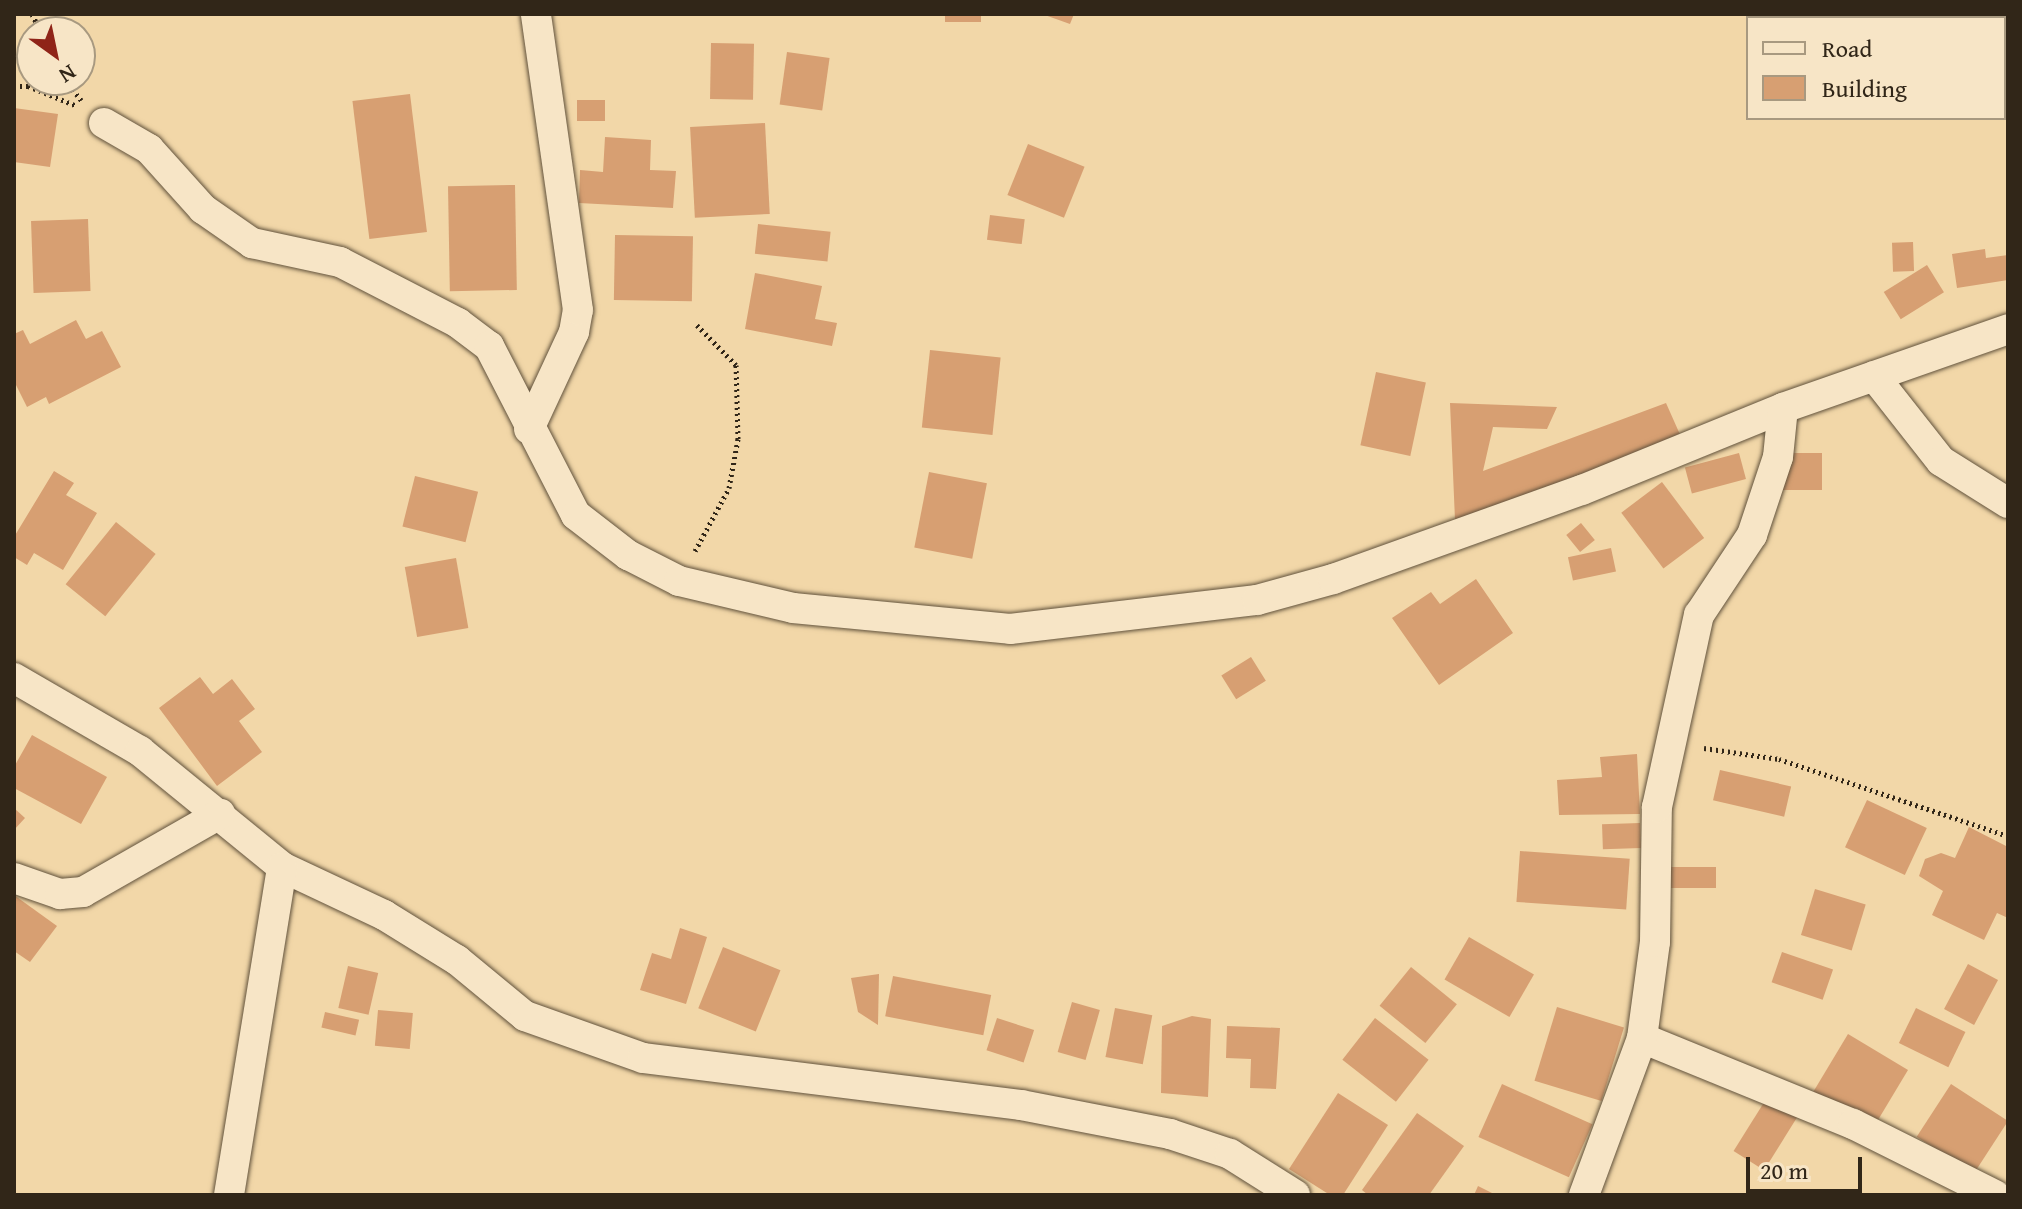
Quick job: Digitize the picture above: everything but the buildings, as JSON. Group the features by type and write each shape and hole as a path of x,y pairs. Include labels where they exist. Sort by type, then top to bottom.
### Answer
{"street":[{"path":"529,429 574,332 578,310 536,14"},
{"path":"104,123 149,149 203,209 252,243 340,262 458,323 489,346 511,382 529,429 576,515 628,555 679,581 793,608 1010,629 1257,600 1333,579 1582,490 1783,408 2008,329"},
{"path":"1874,376 1941,461 2008,503"},
{"path":"1584,1195 1642,1038 1655,942 1657,807 1668,742 1699,615 1752,535 1778,457 1783,408"},
{"path":"14,678 140,751 282,867 408,930 457,960 525,1016 643,1058 1021,1105 1170,1134 1230,1154 1295,1195"},
{"path":"14,878 60,894 83,892 220,814"},
{"path":"229,1195 282,867"},
{"path":"1642,1038 1853,1124 1995,1195"}],"path":[{"path":"14,86 62,97 104,123"},
{"path":"679,581 729,488 738,439 736,365 697,325"},
{"path":"1668,742 1779,759 2008,836"}]}
